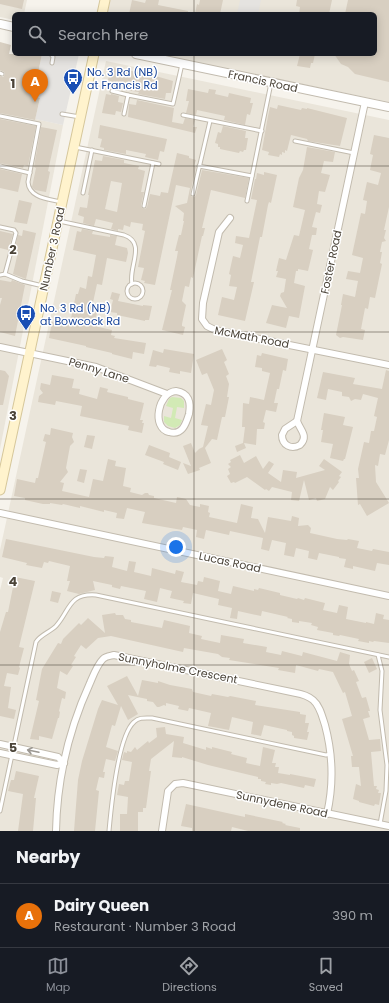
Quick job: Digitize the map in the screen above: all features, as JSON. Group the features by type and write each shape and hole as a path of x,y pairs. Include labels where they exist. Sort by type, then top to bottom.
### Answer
{"main road":[{"path":"102,12 105,0"},
{"name":"Number 3 Road","path":"0,490 2,469 29,354 94,56"}],"street":[{"path":"0,24 12,27"},
{"name":"Francis Road","path":"145,56 389,107"},
{"name":"Foster Road","path":"297,421 365,102"},
{"name":"McMath Road","path":"230,218 219,232 201,311 202,319 208,328 389,365"},
{"name":"Penny Lane","path":"0,347 29,354 40,354 96,367 167,394 174,391 182,392 186,395 190,402 190,407 186,425 175,433 165,430 159,422 162,401 167,394"},
{"path":"297,421 304,438 300,445 291,448 283,442 282,435 285,429 297,421"},
{"name":"Lucas Road","path":"0,513 389,596"},
{"name":"Sunnyholme Crescent","path":"64,763 74,724 87,689 100,662 106,657 122,656 296,693 315,699 321,713 332,754 332,780 328,814"},
{"path":"0,744 58,757 64,763"},
{"path":"0,753 57,765 64,763"},
{"path":"56,831 59,793 64,763"},
{"name":"Sunnydene Road","path":"162,831 168,792 174,782 389,826"}],"lane":[{"path":"52,56 52,63"},
{"path":"112,91 173,104 182,64"},
{"path":"247,201 272,83"},
{"path":"124,114 128,94"},
{"path":"62,114 80,118"},
{"path":"183,115 262,131"},
{"path":"0,116 39,124 28,188 30,192 39,197 62,202"},
{"path":"193,194 210,121"},
{"path":"295,141 354,153"},
{"path":"73,146 159,164"},
{"path":"83,193 92,150"},
{"path":"144,206 153,163"},
{"path":"0,166 30,173"},
{"path":"199,166 252,176"},
{"path":"58,221 124,235 131,238 135,244 136,250 131,276 132,284 128,288 128,294 132,298 137,298 142,294 142,289 138,284 132,284"},
{"path":"0,227 14,230 16,233 5,274"},
{"path":"0,275 5,274 22,281 44,286"},
{"path":"0,811 37,640 56,626 73,601 89,595 104,596 389,657"},
{"path":"378,655 382,671 381,714 387,765 386,790 380,824"},
{"path":"109,831 113,792 120,759 130,728 133,723 140,719 152,718 326,755 332,754"}],"shaded area":[{"path":"0,0 27,0 24,12 12,12 12,20 0,17"},
{"path":"108,0 389,0 389,102 167,56 377,56 377,12 105,12"},
{"path":"240,0 261,0 258,12 237,12"},
{"path":"42,56 79,56 63,125 35,119 40,99 33,97"},
{"path":"106,61 389,120 389,831 0,831 0,590 3,578 0,577 0,550"},
{"path":"0,111 63,125 0,449"}],"green space":[{"path":"172,397 181,398 184,401 184,408 177,407 175,418 182,420 180,425 175,428 168,426 164,422 164,416 171,418 173,408 166,406 169,399"}],"building":[{"path":"0,0 24,0 22,9 0,4"},
{"path":"132,0 145,3 146,0 159,0 158,5 188,11 188,12 129,12"},
{"path":"200,0 223,0 220,12 195,12 197,4 199,5"},
{"path":"297,0 332,0 329,12 299,12 300,7 296,6"},
{"path":"348,0 389,0 389,82 355,74 348,67 341,64 335,56 377,56 377,12 345,12"},
{"path":"0,42 11,45 9,54 12,54 12,56 42,56 33,97 40,98 35,120 0,113 0,76 3,77 5,74 0,70"},
{"path":"300,56 315,56 310,68 297,66"},
{"path":"111,67 152,75 173,81 171,93 166,93 165,99 138,94 139,92 112,88 113,82 108,80"},
{"path":"188,89 208,93 209,89 216,90 215,94 228,97 229,93 251,98 250,103 253,103 250,115 247,114 245,125 224,120 225,116 197,110 196,115 186,113 189,101 186,101"},
{"path":"106,94 119,96 118,102 123,103 121,112 116,111 115,115 102,113"},
{"path":"137,100 174,108 172,122 183,124 185,118 195,120 193,127 197,127 195,133 128,117 129,104 136,105"},
{"path":"278,105 301,110 302,108 307,108 347,118 340,146 308,141 307,139 291,135 287,151 285,150 285,153 282,152 282,155 280,154 279,157 268,155 269,152 262,150 268,116 270,107 277,109"},
{"path":"0,119 36,126 28,166 24,165 23,168 0,163"},
{"path":"100,125 167,139 164,152 160,151 158,160 145,157 146,154 126,150 126,154 104,150 104,148 100,147 102,139 98,138"},
{"path":"223,126 246,131 245,138 248,138 246,150 243,152 240,151 239,153 220,149 220,147 218,147 218,144 215,143 218,132 221,133"},
{"path":"41,127 57,130 48,171 50,172 46,192 35,190 32,187"},
{"path":"374,135 389,138 389,207 384,230 386,230 384,238 386,241 382,242 380,252 382,252 380,263 382,264 375,298 370,297 368,309 365,308 361,329 365,330 363,340 343,337 340,338 336,335 343,294 355,297 358,281 346,279 348,271 360,273 363,258 352,255 361,213 365,214 367,201 363,200 367,182 378,185 381,173 370,170 373,155 370,154"},
{"path":"307,147 335,152 333,162 324,161 321,173 330,175 325,192 319,191 317,204 322,205 320,213 316,212 312,227 317,228 316,235 312,235 309,249 313,250 308,271 298,269 298,271 296,271 294,283 305,286 299,318 289,316 286,328 266,323 272,305 287,308 280,296 281,293 284,292 286,279 276,277 278,271 276,271 279,258 286,260 294,235 299,236 305,210 293,207 299,178 303,170"},
{"path":"177,153 189,156 189,158 196,160 194,166 196,167 190,194 192,197 196,195 202,170 249,178 245,198 211,190 202,228 205,228 193,278 191,277 189,287 185,286 182,301 186,305 182,324 182,326 185,327 183,335 162,330 172,290 170,290 178,251 175,251 184,221 184,213 175,206 187,203 190,188 176,185 155,285 144,283 145,281 141,280 144,268 138,267 145,231 142,230 143,224 131,222 130,227 124,225 123,230 118,229 118,231 111,229 113,223 96,219 94,226 83,223 84,217 78,215 80,207 87,208 95,160 102,161 103,156 124,160 124,163 139,166 138,169 145,171 141,192 144,192 141,206 142,208 145,209 147,207 150,194 160,196 161,192 168,193","holes":["111,181 122,183 117,212 105,209"]},
{"path":"0,169 22,174 18,192 0,188"},
{"path":"264,172 277,175 271,203 269,202 268,205 262,237 260,237 251,282 254,282 245,321 218,315 222,297 234,300 237,287 229,286 231,275 229,274 233,256 240,258 243,245 235,243 236,236 249,238 257,200 251,199 255,179 257,173 264,175"},
{"path":"19,200 32,203 27,224 14,222"},
{"path":"82,229 93,231 92,234 110,237 110,235 117,236 115,245 127,248 128,253 126,262 107,258 102,285 97,284 92,307 98,308 94,326 112,330 111,335 115,336 114,338 146,343 144,354 133,352 132,359 86,346 49,338 52,322 65,325 66,322 70,323 76,294 78,294 80,287 86,289 88,276 92,277 96,255 73,250 77,231 81,232"},
{"path":"23,230 36,233 26,279 13,274 18,252 14,251 18,235 22,236"},
{"path":"0,231 13,234 8,250 0,248"},
{"path":"0,280 11,282 12,280 25,285 15,336 0,332 0,305 2,298 0,298"},
{"path":"112,292 120,294 118,301 143,306 152,306 149,320 145,321 110,312 113,300 110,299"},
{"path":"164,349 194,354 191,373 180,371 180,374 169,372 170,368 157,365 156,367 149,366 153,350 163,353"},
{"path":"222,349 227,360 224,362 229,374 226,376 229,384 227,397 229,397 225,417 222,417 217,440 212,439 205,448 211,463 199,468 200,470 188,474 183,463 191,466 183,446 191,443 195,453 203,447 208,426 201,425 206,404 211,405 214,390 207,373 202,375 196,360"},
{"path":"262,353 288,359 286,371 283,370 279,389 277,389 274,403 278,403 276,412 266,410 263,422 265,423 264,429 257,429 256,445 244,443 246,448 237,452 235,446 243,443 245,427 242,427 243,403 249,404 250,397 264,400 270,373 262,371 262,368 255,367 257,355 261,356"},
{"path":"0,370 5,371 9,376 3,405 0,405"},
{"path":"386,370 389,371 389,440 385,455 380,454 378,466 375,465 376,482 389,503 367,516 360,504 358,505 356,478 359,478 358,469 364,442 369,443 371,431 374,431 377,417 374,416 378,398 363,394 361,400 355,399 351,401 349,397 342,396 342,392 328,389 326,400 317,398 323,372 355,378 353,384 382,389"},
{"path":"52,375 74,379 72,388 80,389 79,394 97,399 100,387 108,389 107,392 144,403 140,420 143,420 142,423 144,423 142,433 128,430 129,426 80,416 82,406 56,401 55,405 38,402 39,396 43,393 40,389 41,383 50,385"},
{"path":"324,413 345,417 343,425 353,427 345,459 343,461 330,458 333,444 321,442 323,430 321,430"},
{"path":"51,428 73,433 72,437 74,442 70,446 66,468 68,472 60,482 64,483 62,491 89,497 93,479 103,481 108,459 116,461 115,466 126,468 123,486 131,488 130,492 142,495 148,493 149,495 154,496 154,498 176,503 177,497 186,499 190,505 200,507 200,504 209,506 209,517 237,523 241,504 253,507 251,518 258,519 265,533 268,517 291,521 292,516 299,518 298,526 308,525 311,528 310,533 337,539 359,541 357,548 389,552 389,565 377,563 375,571 353,566 353,569 344,567 346,559 319,553 317,560 308,558 309,551 296,548 294,557 284,555 286,543 272,540 269,551 261,549 263,538 230,531 229,535 206,530 204,539 196,537 197,530 183,527 182,530 142,523 145,512 127,508 124,519 116,518 117,513 104,510 104,512 80,506 80,508 63,504 43,504 14,496 17,479 35,483 36,478 38,478 46,442 43,441 45,434 50,435"},
{"path":"87,435 95,436 92,449 84,447"},
{"path":"149,445 170,453 169,457 181,462 178,470 163,464 164,462 145,455"},
{"path":"240,455 244,463 256,456 263,469 269,461 274,464 268,473 281,482 283,470 297,472 296,478 325,470 319,466 324,459 342,472 339,476 341,477 338,481 339,482 333,490 330,487 325,499 317,501 316,498 309,500 304,480 299,501 291,500 292,492 272,487 269,491 266,489 265,490 247,477 235,483 231,483 227,476 230,474 228,469 231,467 228,464 231,462 230,460"},
{"path":"80,469 87,470 84,483 77,481"},
{"path":"6,539 94,557 114,557 112,567 127,571 129,561 136,562 134,572 151,576 152,568 175,574 176,570 184,572 181,582 197,585 198,581 203,582 204,577 220,581 218,591 231,594 233,586 254,591 254,589 258,590 259,588 297,599 304,600 305,598 325,603 323,610 337,613 339,605 348,607 346,619 374,624 376,613 384,615 383,619 389,620 389,643 369,641 369,643 358,641 359,639 333,635 333,633 317,630 318,627 311,625 312,623 299,621 299,623 292,622 292,619 287,618 288,617 262,611 261,616 238,611 237,619 230,618 232,608 218,605 219,599 193,593 191,604 183,603 184,601 170,598 172,591 160,588 157,602 144,599 146,591 121,586 120,589 112,587 112,585 93,581 95,590 79,594 67,591 70,581 67,581 70,566 49,561 48,563 44,562 42,568 26,565 27,563 2,557"},
{"path":"15,577 35,581 19,647 24,648 18,675 7,673 4,686 11,687 8,708 16,710 14,719 0,716 0,632 6,612 8,612"},
{"path":"52,591 61,593 58,603 50,601"},
{"path":"115,613 116,615 123,615 125,619 131,620 131,622 162,628 164,620 190,626 189,633 202,636 201,639 220,643 221,635 244,639 243,643 267,647 266,652 281,655 282,651 302,656 303,652 337,661 340,652 350,655 349,664 352,671 354,670 359,681 356,682 362,698 366,697 370,711 368,711 370,717 363,719 369,740 380,739 381,751 371,752 374,786 377,786 376,789 379,790 378,793 381,793 379,805 375,804 374,806 353,799 356,784 361,786 359,767 352,767 351,756 353,756 342,719 352,716 345,692 343,693 333,672 319,669 318,671 296,665 295,673 278,670 279,668 229,660 230,658 222,657 218,654 184,648 183,652 111,636 98,638 86,649 81,645 74,656 76,657 71,665 73,666 67,675 60,671 57,688 66,692 65,699 62,698 59,718 52,739 39,736 39,740 30,739 39,701 36,700 42,669 58,643 61,644 63,639 79,623 81,625 88,618 105,633 102,615"},
{"path":"372,658 377,669 369,673 364,662"},
{"path":"127,676 138,696 142,680 158,683 158,681 192,689 193,692 211,696 212,694 228,697 230,696 256,701 255,705 300,712 300,714 306,715 305,723 309,723 307,740 294,738 292,732 287,730 264,725 261,736 251,734 253,722 232,717 229,730 208,726 211,713 189,708 188,711 178,709 179,706 166,703 166,706 164,705 157,707 153,702 147,701 147,699 128,695 138,714 128,720 121,706 115,726 112,725 106,747 118,751 115,761 106,759 103,772 105,772 104,778 99,777 96,790 99,791 95,831 74,831 78,780 82,761 98,709 102,700 118,705 107,686"},
{"path":"165,727 166,734 184,737 183,743 206,750 206,747 212,749 212,747 232,752 231,754 247,758 246,763 260,766 263,747 275,750 272,763 276,763 275,767 279,767 278,773 316,779 314,787 305,785 304,788 281,783 271,783 271,785 265,784 266,782 261,781 258,777 182,757 172,757 174,741 151,759 149,771 151,771 146,808 143,808 143,812 138,812 138,831 120,831 120,814 127,814 128,797 117,795 119,784 124,785 125,781 129,781 132,762 122,760 124,752 131,752 135,747 137,750 148,741 149,743 157,737 156,728"},
{"path":"16,771 39,776 34,798 36,798 33,831 18,831 23,794 8,791 11,780 14,780"},
{"path":"186,804 245,817 245,814 283,822 282,823 286,824 285,825 300,828 300,831 248,831 232,827 231,831 192,831 192,828 181,826"}],"place":[{"name":"No. 3 Rd (NB) at Francis Rd","path":"73,95"},
{"name":"Dairy Queen","path":"35,102"},
{"name":"No. 3 Rd (NB) at Bowcock Rd","path":"26,331"}]}
